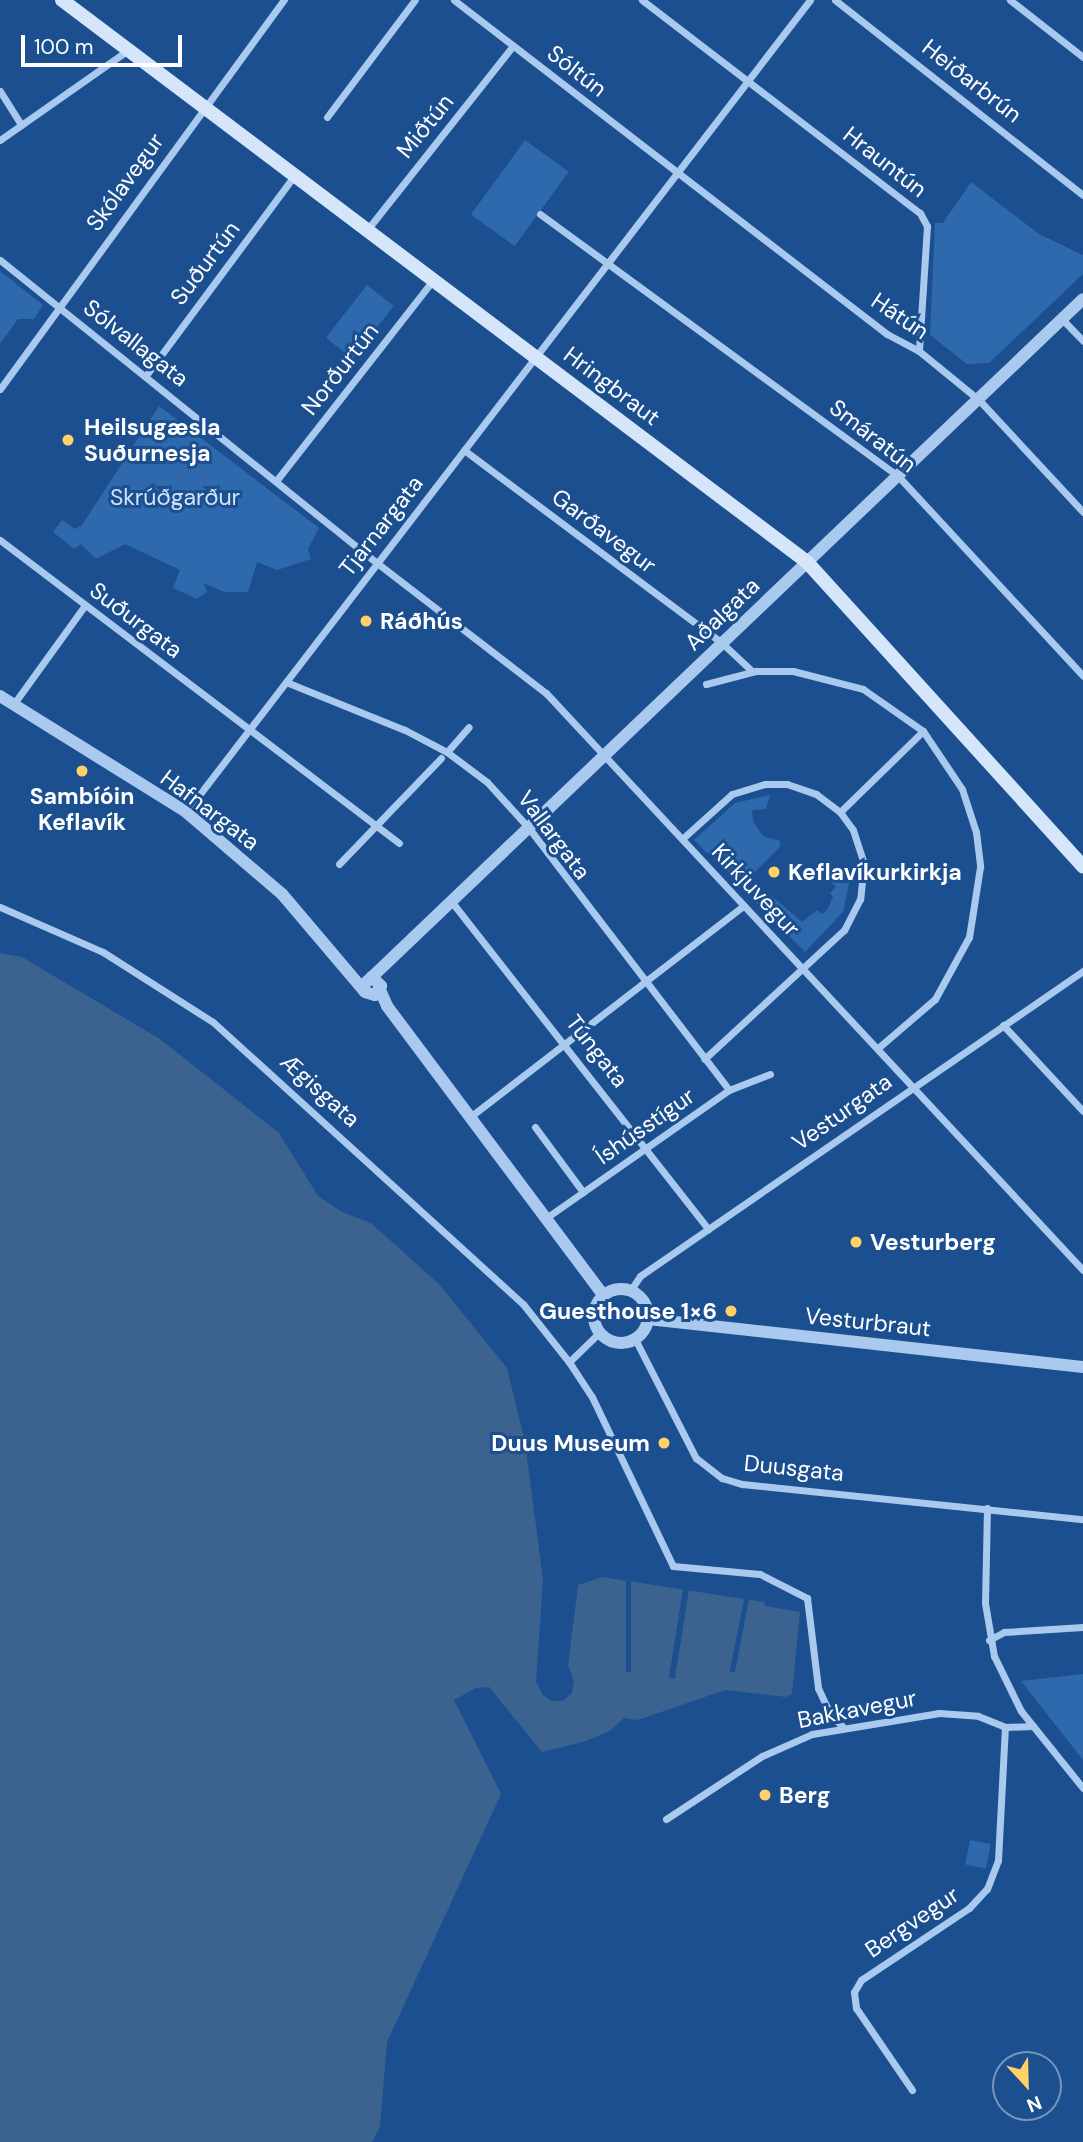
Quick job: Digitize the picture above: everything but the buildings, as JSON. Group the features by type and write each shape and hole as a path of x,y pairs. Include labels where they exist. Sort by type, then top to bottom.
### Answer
{"main road":[{"name":"Hringbraut","path":"62,0 807,562 1083,866"}],"street":[{"name":"Skólavegur","path":"0,389 204,106 284,0"},
{"path":"327,117 415,0"},
{"name":"Sóltún","path":"454,0 677,173"},
{"name":"Hrauntún","path":"642,0 920,213 926,226 919,351"},
{"name":"Tjarnargata","path":"186,812 810,0"},
{"name":"Heiðarbrún","path":"835,0 1083,195"},
{"path":"1010,0 1083,57"},
{"name":"Miðtún","path":"367,230 513,46"},
{"path":"0,140 128,49"},
{"path":"0,91 21,125"},
{"name":"Hátún","path":"677,173 887,334 919,351 979,400 1083,512"},
{"name":"Suðurtún","path":"146,374 295,175"},
{"path":"540,214 607,264"},
{"name":"Sólvallagata","path":"0,260 146,374 377,563"},
{"name":"Smáratún","path":"607,264 898,476 1083,676"},
{"name":"Norðurtún","path":"276,481 433,280"},
{"name":"Aðalgata","path":"373,985 389,960 1083,299"},
{"path":"1062,319 1083,341"},
{"name":"Garðavegur","path":"464,450 722,643 752,672"},
{"name":"Suðurgata","path":"0,540 250,730"},
{"name":"Kirkjuvegur","path":"377,563 546,693 1083,1270"},
{"path":"13,705 85,605"},
{"path":"706,684 752,672 793,671 846,682 895,708 923,732 949,765 969,807 978,849 977,902 969,937 945,984 923,1012 878,1048"},
{"name":"Vallargata","path":"286,682 405,730 487,782 528,827 644,984 729,1090"},
{"name":"Hafnargata","path":"0,696 186,812 282,894 339,958 373,985 604,1296"},
{"path":"339,864 469,727"},
{"path":"250,730 379,824 399,843"},
{"path":"840,812 923,732"},
{"path":"682,839 723,800 765,784 807,790 840,812 862,852 863,887 844,930 704,1059"},
{"name":"Túngata","path":"451,901 567,1043 708,1228"},
{"path":"470,1117 744,905"},
{"name":"Ægisgata","path":"0,907 103,952 213,1022 523,1304 569,1362 592,1397 673,1566 760,1574 807,1598 821,1697 843,1727"},
{"name":"Vesturgata","path":"630,1291 640,1276 1083,971"},
{"path":"1003,1025 1083,1111"},
{"name":"Íshússtígur","path":"546,1218 729,1090 771,1074"},
{"path":"535,1127 583,1192"},
{"path":"616,1290 630,1291 645,1304 648,1319 635,1339 618,1343 600,1332 595,1310 604,1296 616,1290"},
{"name":"Vesturbraut","path":"648,1319 1083,1367"},
{"path":"569,1362 600,1332"},
{"name":"Duusgata","path":"635,1339 696,1458 722,1478 742,1484 987,1507 1083,1519"},
{"path":"987,1507 985,1603 989,1640 1007,1688 1033,1726 1083,1788"},
{"path":"989,1640 1004,1632 1083,1627"},
{"name":"Bakkavegur","path":"666,1819 773,1749 843,1727 953,1712 1005,1727 1033,1726"},
{"name":"Bergvegur","path":"912,2090 856,2008 854,1992 861,1980 969,1908 987,1889 998,1860 1005,1727"}],"green space":[{"path":"525,140 569,172 515,246 471,214"},
{"path":"971,182 1039,234 1083,255 1083,274 989,363 967,364 930,335 935,223 943,223"},
{"path":"0,271 43,305 34,319 18,319 0,344"},
{"path":"367,285 394,306 353,359 326,338"},
{"name":"Skrúðgarður","path":"159,406 319,528 308,549 311,559 277,570 257,562 248,592 224,592 203,583 207,592 197,599 173,588 180,570 125,544 96,559 81,544 74,549 53,532 62,520 75,529 82,525"},
{"path":"770,795 766,809 752,810 753,821 763,836 780,841 780,847 745,882 760,898 767,892 802,922 817,910 822,914 827,910 833,897 830,893 836,887 828,879 835,872 852,870 843,912 805,952 694,840 735,803"},
{"path":"1083,1674 1083,1760 1021,1681"},
{"path":"970,1840 991,1844 986,1869 965,1865"}],"shaded area":[{"path":"0,953 22,957 160,1039 279,1133 318,1196 342,1212 371,1223 439,1284 507,1368 525,1442 543,1580 536,1682 543,1695 551,1701 563,1701 572,1693 574,1681 568,1665 578,1585 602,1577 764,1602 765,1606 800,1612 792,1694 786,1697 725,1690 638,1720 624,1718 610,1731 583,1742 542,1752 489,1687 476,1688 454,1700 501,1794 387,2042 380,2127 372,2142 0,2142"}],"pier":[{"path":"626,1581 631,1581 631,1672 626,1672"},
{"path":"683,1589 689,1590 675,1679 669,1678"},
{"path":"744,1599 749,1600 735,1673 730,1672"}],"place":[{"name":"Heilsugæsla Suðurnesja","path":"68,440"},
{"name":"Ráðhús","path":"366,621"},
{"name":"Sambíóin Keflavík","path":"82,771"},
{"name":"Keflavíkurkirkja","path":"774,872"},
{"name":"Vesturberg","path":"856,1242"},
{"name":"Guesthouse 1×6","path":"731,1311"},
{"name":"Duus Museum","path":"664,1443"},
{"name":"Berg","path":"765,1795"}]}
